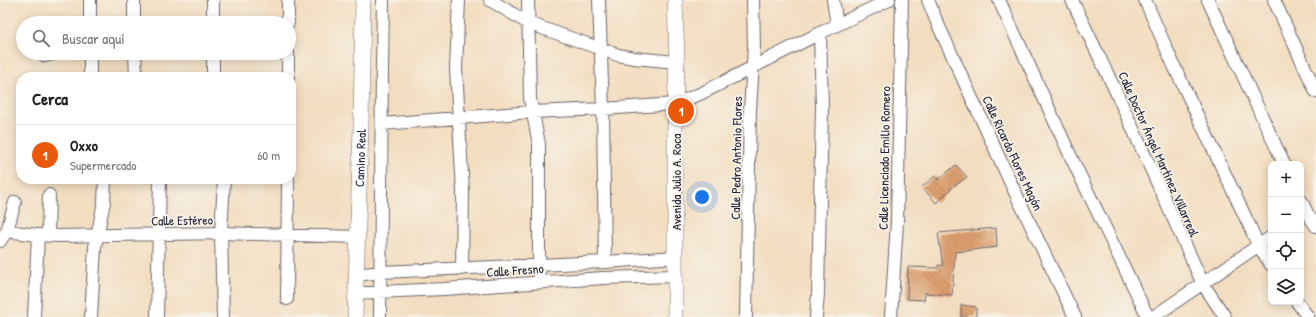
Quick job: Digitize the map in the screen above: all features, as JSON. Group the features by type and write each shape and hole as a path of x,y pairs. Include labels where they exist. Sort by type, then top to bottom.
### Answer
{"street":[{"path":"90,0 90,16"},
{"path":"134,0 134,16"},
{"path":"213,0 213,16"},
{"path":"288,0 288,16"},
{"name":"Camino Real","path":"355,317 361,128 363,0"},
{"name":"Camino Real","path":"380,317 382,272 380,196 383,0"},
{"path":"459,0 456,68 463,192 462,269"},
{"path":"490,0 528,24 601,49 634,58 677,62"},
{"path":"528,0 530,99 539,144 540,282"},
{"path":"599,0 604,109 605,262"},
{"name":"Avenida Julio A. Roca","path":"675,0 677,62 675,104 677,317"},
{"name":"Calle Pedro Antonio Flores","path":"746,317 750,110 754,66 755,27 753,0"},
{"path":"833,0 837,25"},
{"path":"382,124 532,112 675,104 702,93 889,0"},
{"name":"Calle Licenciado Emilio Romero","path":"891,317 897,222 902,0"},
{"name":"Calle Ricardo Flores Magón","path":"928,0 1013,188 1075,317"},
{"path":"999,0 1072,159 1148,317"},
{"name":"Calle Doctor Ángel Martínez Villarreal","path":"1072,0 1203,284 1225,317"},
{"path":"1145,0 1175,68 1258,245 1268,260"},
{"path":"1208,0 1283,161"},
{"path":"1274,0 1316,92"},
{"path":"816,317 818,294 822,107 820,33"},
{"path":"90,60 90,72"},
{"path":"135,60 136,72"},
{"path":"213,60 213,72"},
{"path":"288,60 288,72"},
{"path":"91,317 94,261 97,235 104,202 105,184"},
{"path":"157,317 160,184"},
{"path":"223,317 221,233 224,184"},
{"path":"286,298 288,184"},
{"path":"34,317 49,195"},
{"path":"0,241 7,231 15,202"},
{"path":"1308,213 1316,226"},
{"name":"Calle Estéreo","path":"7,231 43,235 221,233 358,237"},
{"path":"1153,317 1268,239"},
{"name":"Calle Fresno","path":"356,275 382,272 605,262 676,257"},
{"name":"Calle Fresno","path":"356,293 444,289 603,278 676,276"},
{"path":"1299,305 1308,317"}],"building":[{"path":"956,165 967,177 954,186 936,203 922,187 935,176 938,180"},
{"path":"996,228 997,247 955,252 952,295 925,293 924,300 907,299 908,267 938,268 938,265 943,266 938,233"},
{"path":"961,305 976,307 976,317 961,317"}],"place":[{"name":"Oxxo","path":"681,111"}]}
